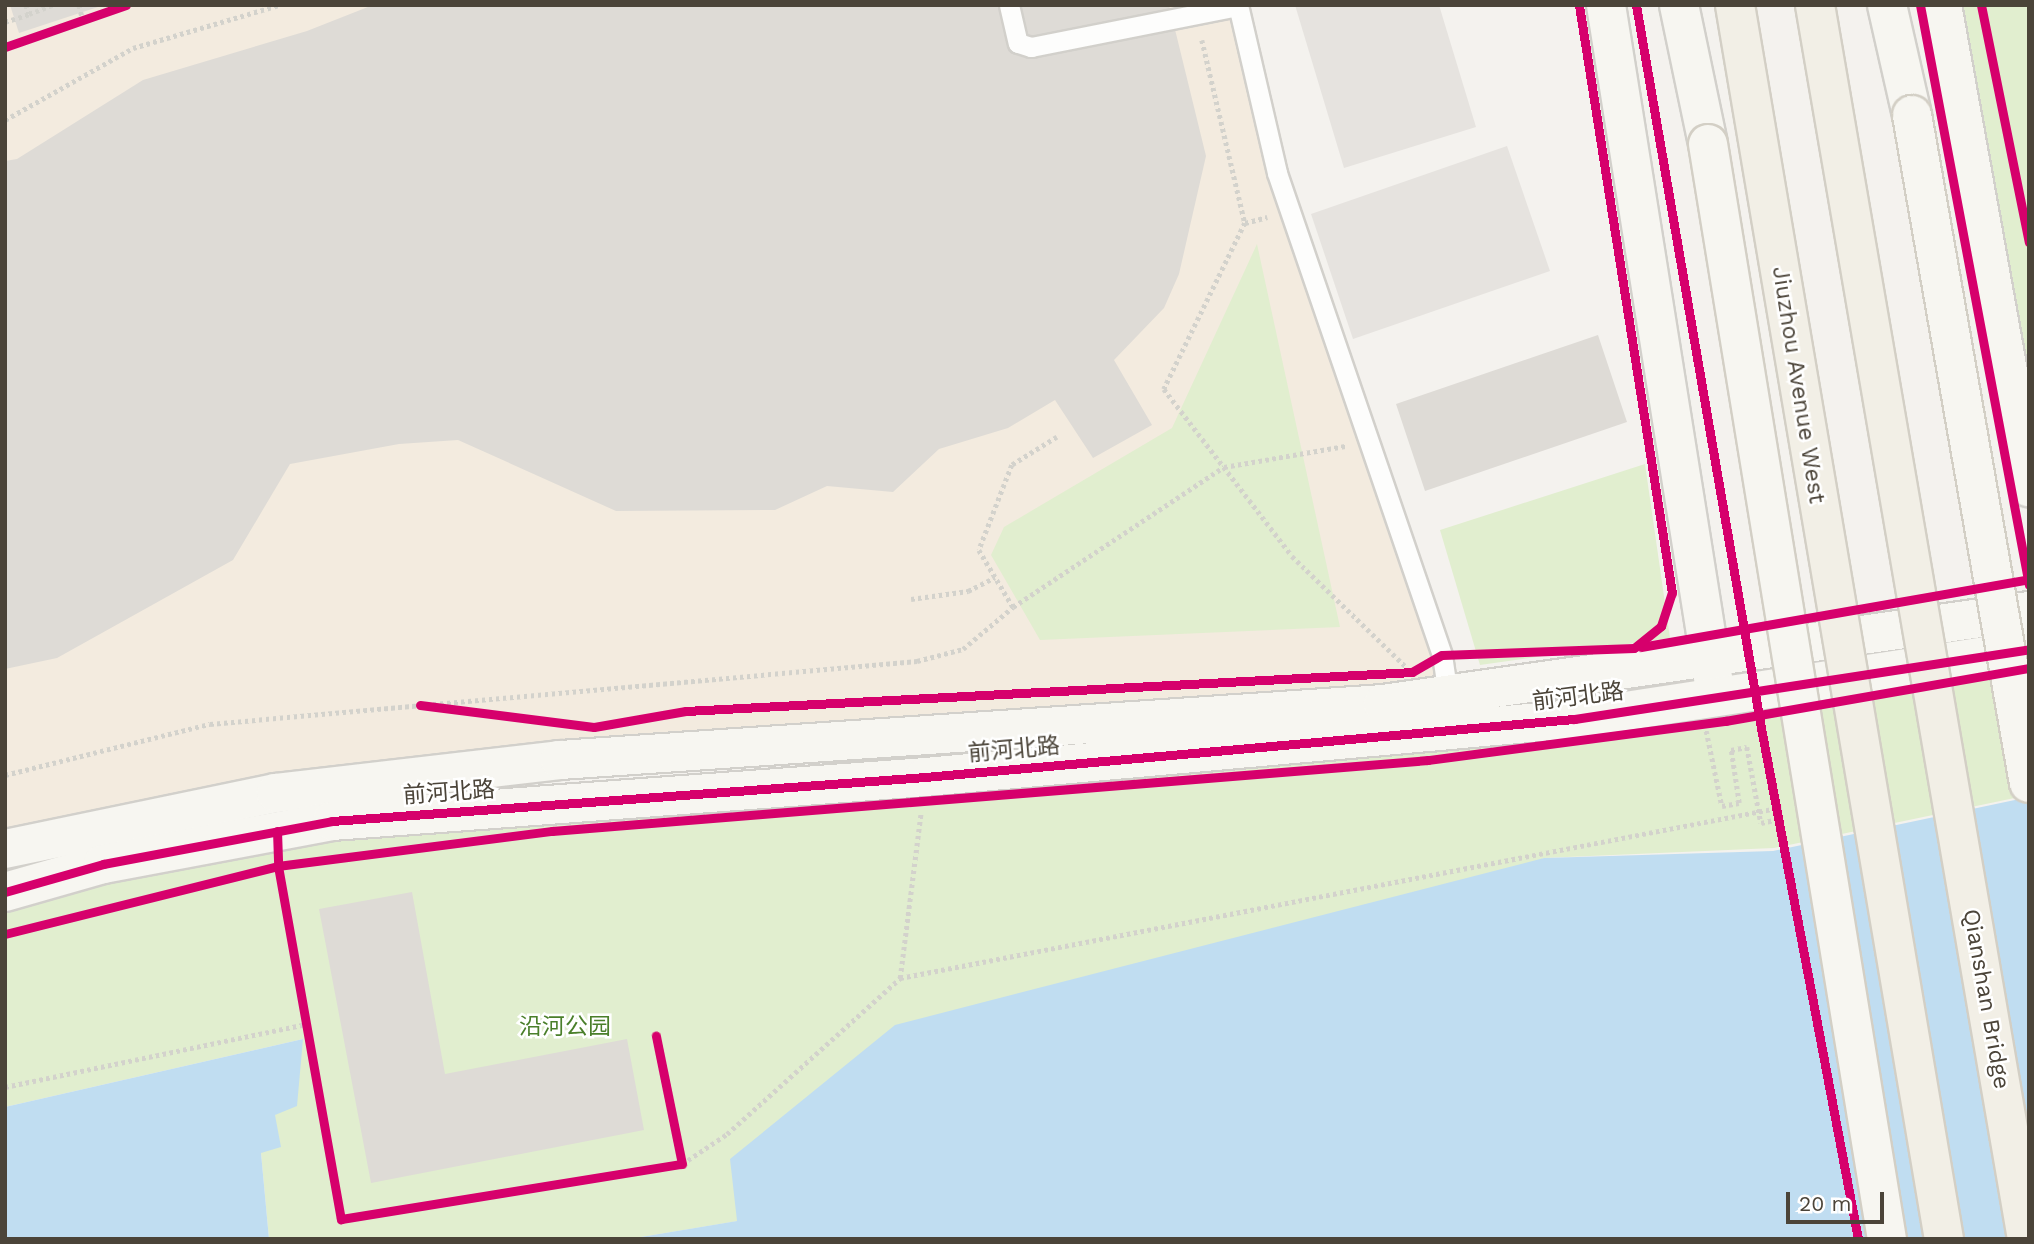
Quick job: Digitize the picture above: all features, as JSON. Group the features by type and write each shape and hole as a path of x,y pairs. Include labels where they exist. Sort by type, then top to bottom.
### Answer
{"main road":[{"path":"1606,5 1710,660 1712,714"},
{"path":"1679,5 1708,144 1887,1239"},
{"name":"Jiuzhou Avenue West","path":"1735,5 1861,765 1944,1239"},
{"name":"Qianshan Bridge","path":"1815,5 2027,1239"},
{"path":"1887,5 1912,115 2029,783"},
{"path":"1942,5 2029,487"},
{"name":"前河北路","path":"5,849 276,793 560,760 1383,704 1710,660 2029,611"},
{"name":"前河北路","path":"5,892 103,864 332,821 925,777 1574,719 1712,714 2029,649"}],"lane":[{"path":"1009,5 1018,43 1031,47 1238,6 1277,173 1442,655 1448,695"}],"path":[{"path":"26,5 29,13"},
{"path":"5,22 52,5"},
{"path":"79,5 83,20"},
{"path":"5,120 133,48 279,5"},
{"path":"1196,15 1245,223 1164,389 1292,556 1412,673"},
{"path":"70,24 94,16"},
{"path":"1013,607 979,550 1012,465 1057,437"},
{"path":"5,775 210,724 917,661 964,649 1013,607 1224,467 1370,442"},
{"path":"911,599 968,591 995,576"},
{"path":"1398,673 1412,673"},
{"path":"420,705 487,713"},
{"path":"1692,726 1712,714 1722,806 1739,803 1731,750 1747,747 1762,823 1779,820"},
{"path":"1774,793 1781,833"},
{"path":"908,805 934,803"},
{"path":"900,978 922,804"},
{"path":"668,1167 682,1164 727,1134 900,978 1796,804"},
{"path":"304,1010 309,1037"},
{"path":"5,1087 306,1024"},
{"path":"680,1152 682,1164"}],"shaded area":[{"path":"5,5 1237,5 1363,442 1432,662 1448,695 276,792 5,852"},
{"path":"1295,5 1439,5 1476,127 1344,168"},
{"path":"1507,146 1550,271 1353,339 1311,214"}],"green space":[{"path":"1946,5 2029,5 2029,475"},
{"path":"1257,244 1340,627 1040,640 991,555 1004,527 1172,428"},
{"path":"1645,464 1670,638 1480,665 1440,530"},
{"name":"沿河公园","path":"2029,612 2029,795 1774,848 1544,858 738,1221 629,1239 269,1239 261,1153 303,1039 5,1107 5,898 198,847 1461,743"}],"water":[{"path":"2029,797 2029,1239 629,1239 737,1221 730,1159 895,1025 1544,858 1773,851"},
{"path":"303,1039 297,1106 275,1115 281,1147 261,1153 269,1239 5,1239 5,1107"}],"building":[{"path":"10,5 101,5 101,6 19,33"},
{"path":"373,5 1169,5 1206,156 1179,274 1164,308 1114,360 1152,425 1093,458 1055,400 1008,428 939,449 893,492 827,486 775,510 616,511 458,440 399,444 290,464 233,560 57,658 5,669 5,161 17,159 143,80 307,31"},
{"path":"1598,335 1627,422 1425,491 1396,404"},
{"path":"412,892 445,1074 627,1039 644,1130 371,1183 319,909"}],"cycle path":[{"path":"5,47 126,5"},
{"path":"420,705 594,727 686,711 1412,672 1442,655 1634,648 1661,626 1672,593 1579,5"},
{"path":"1636,5 1761,728 1858,1239"},
{"path":"1920,5 2029,585"},
{"path":"1981,5 2029,242"},
{"path":"1641,647 2029,579"},
{"path":"5,892 103,864 332,821 925,777 1574,719 2029,649"},
{"path":"5,934 278,866 552,831 1428,760 1725,721 2029,668"},
{"path":"277,831 278,866 341,1219 682,1164 656,1036"}]}
